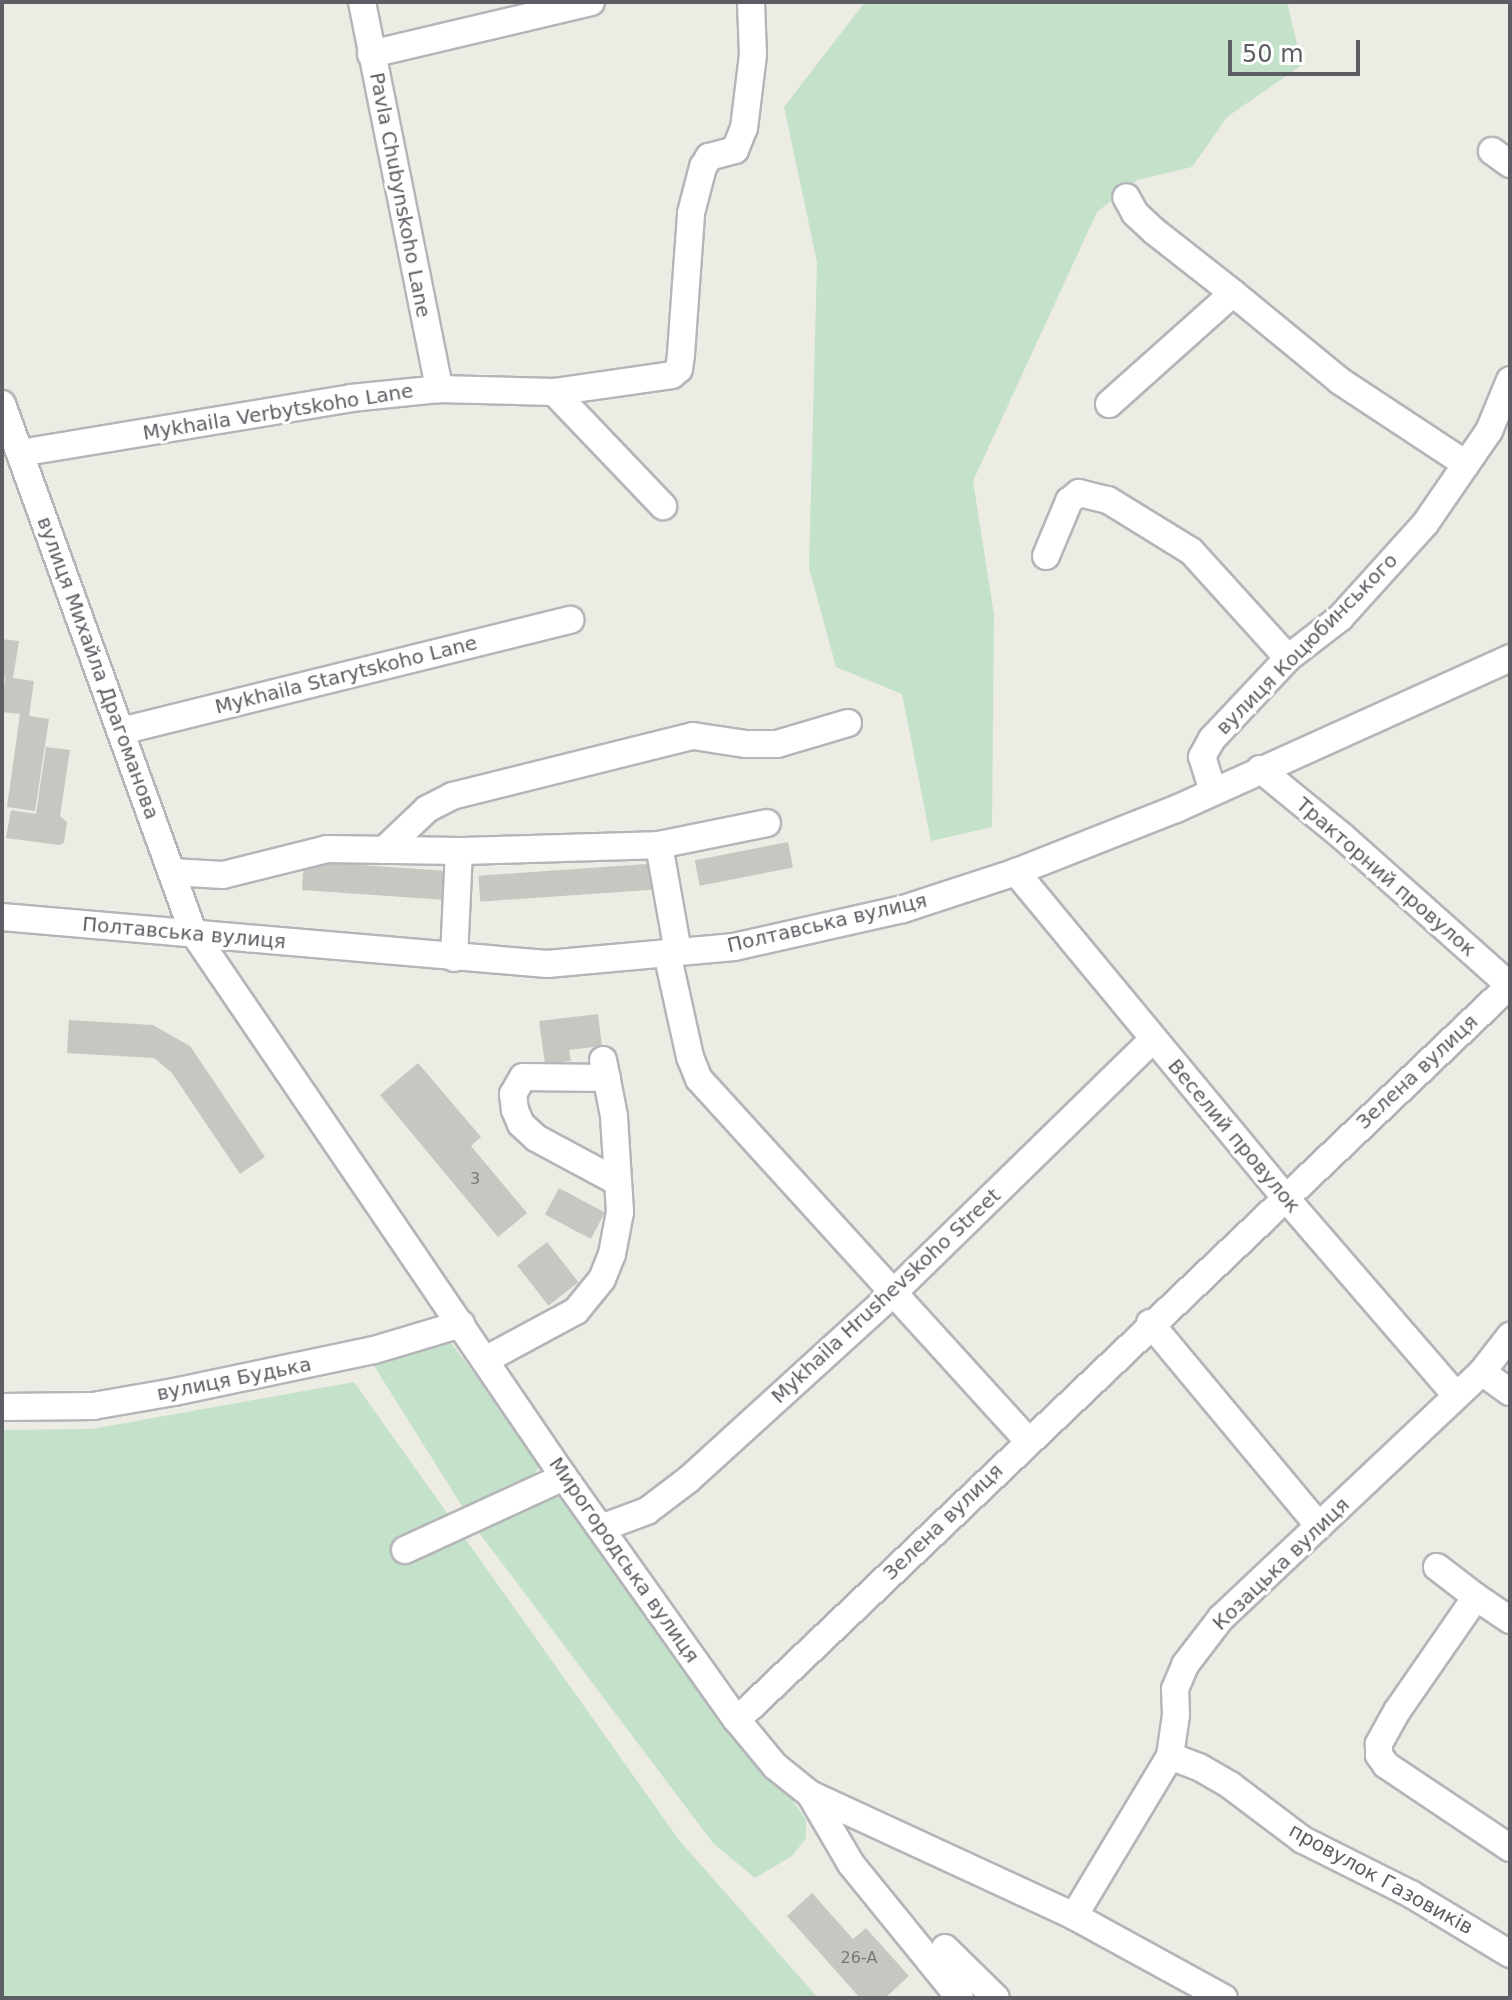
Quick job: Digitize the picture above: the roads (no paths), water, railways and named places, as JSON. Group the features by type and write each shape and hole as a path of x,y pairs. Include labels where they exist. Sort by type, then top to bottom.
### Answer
{"street":[{"name":"Pavla Chubynskoho Lane","path":"362,2 439,389"},
{"path":"371,54 591,2"},
{"name":"Mykhaila Verbytskoho Lane","path":"20,453 351,398 439,389 554,392 672,375 679,369 691,213 709,157 735,150 744,128 753,55 751,2"},
{"path":"1126,197 1135,213 1154,231 1340,381 1466,464"},
{"path":"1109,404 1233,293"},
{"name":"вулиця Коцюбинського","path":"1213,792 1202,757 1212,739 1288,658 1340,618 1425,524 1489,431 1510,380"},
{"path":"554,392 663,506"},
{"name":"вулиця Михайла Драгоманова","path":"2,404 193,932"},
{"path":"1046,556 1069,501 1079,493 1108,500 1191,551 1288,658"},
{"name":"Mykhaila Starytskoho Lane","path":"121,731 571,620"},
{"name":"Полтавська вулиця","path":"2,917 547,964 734,947 903,909 1016,872 1213,792 1510,658"},
{"path":"384,850 427,809 466,792 693,736 746,744 777,744 848,723"},
{"name":"Тракторний провулок","path":"1260,769 1343,837 1510,986"},
{"path":"172,872 223,875 327,849 459,851 659,845 767,823"},
{"path":"659,845 690,1057 699,1079 1028,1440"},
{"path":"454,958 459,851"},
{"name":"Веселий провулок","path":"1016,872 1284,1196 1456,1395"},
{"name":"Мирогородська вулиця","path":"193,932 564,1477 737,1720 775,1766 810,1794 1074,1916 1224,1998"},
{"name":"Зелена вулиця","path":"737,1720 1150,1323 1510,986"},
{"name":"Mykhaila Hrushevskoho Street","path":"601,1528 647,1511 689,1479 892,1294 1153,1039"},
{"path":"485,1360 576,1311 586,1301 602,1279 612,1254 620,1212 614,1116 605,1069 523,1077 513,1094 521,1124 536,1138 618,1182"},
{"path":"1150,1323 1319,1526"},
{"name":"вулиця Будька","path":"2,1407 93,1406 174,1392 374,1350 461,1324"},
{"name":"Козацька вулиця","path":"1074,1916 1170,1756 1176,1715 1175,1689 1185,1665 1221,1618 1482,1372 1510,1336"},
{"path":"1482,1372 1510,1392"},
{"path":"405,1550 564,1477"},
{"path":"1437,1567 1510,1620"},
{"path":"1476,1597 1397,1711 1379,1744 1379,1755 1386,1765 1510,1848"},
{"name":"провулок Газовиків","path":"1170,1756 1220,1779 1303,1840 1411,1894 1510,1954"},
{"path":"810,1794 851,1864 960,1998"},
{"path":"945,1948 996,1998"}]}
